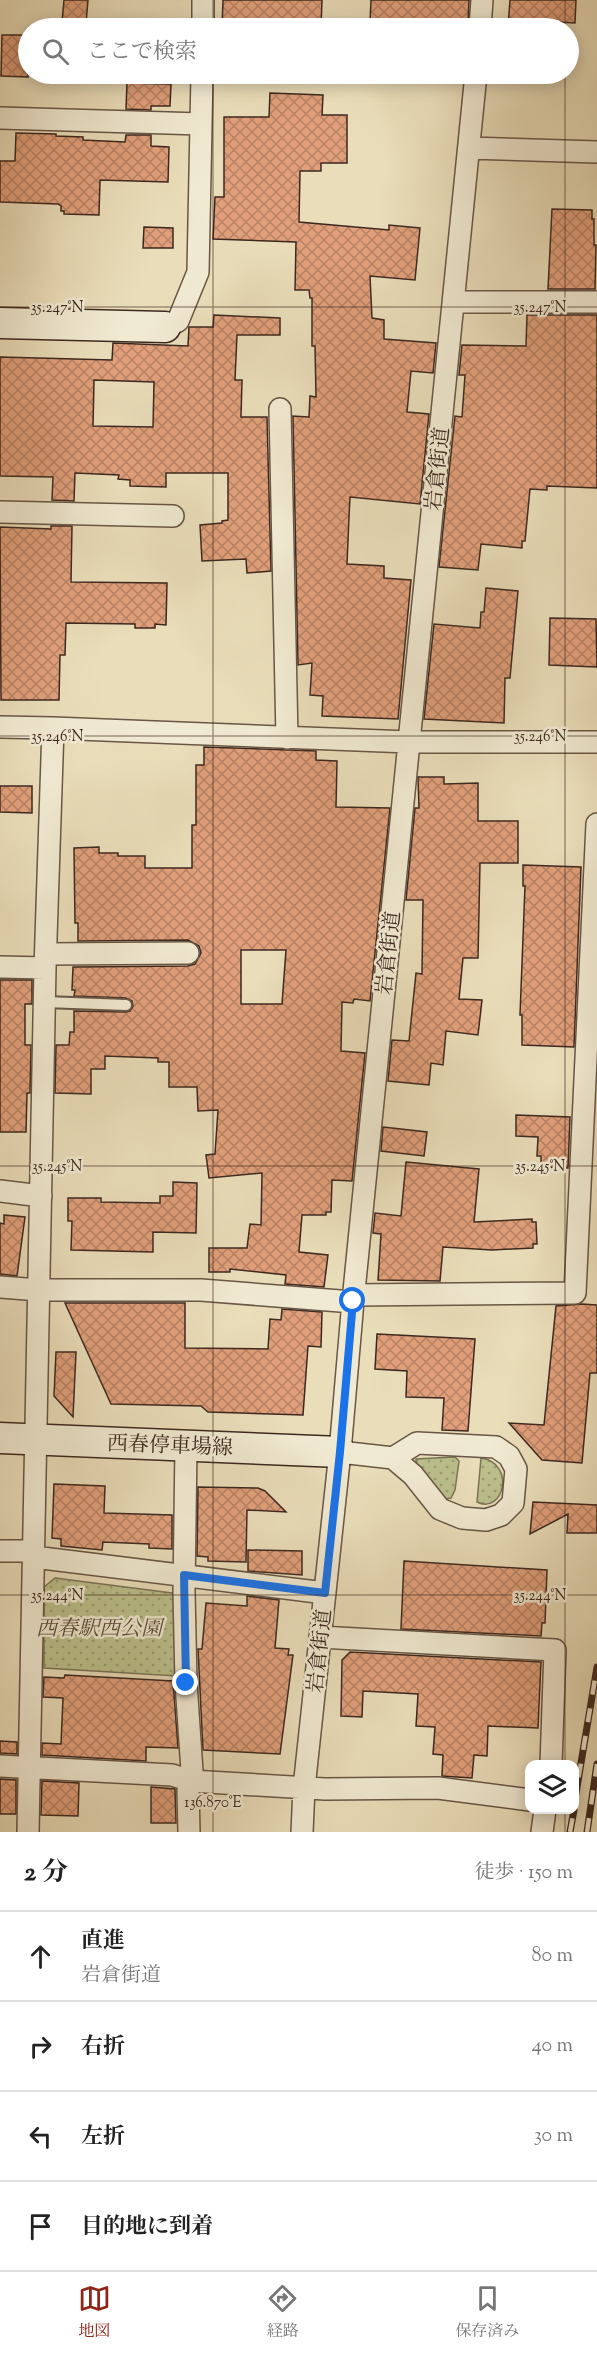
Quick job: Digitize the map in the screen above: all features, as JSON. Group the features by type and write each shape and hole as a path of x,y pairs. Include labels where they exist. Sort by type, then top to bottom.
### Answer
{"main road":[{"path":"0,323 165,327"},
{"name":"西春停車場線","path":"0,1438 340,1452"}],"street":[{"path":"203,0 203,18"},
{"path":"481,18 482,0"},
{"path":"165,327 178,321 198,272 202,84"},
{"name":"岩倉街道","path":"302,1832 304,1788 340,1452 353,1298 475,84"},
{"path":"0,118 201,124"},
{"path":"470,148 597,152"},
{"path":"454,302 597,302"},
{"path":"280,409 287,738"},
{"path":"0,512 173,516"},
{"path":"0,727 409,742 597,742"},
{"path":"28,1832 45,961 53,728"},
{"path":"0,1287 39,1290 201,1290 353,1298 575,1293 597,824"},
{"path":"0,967 45,961 188,954"},
{"path":"0,1191 41,1196"},
{"path":"340,1452 393,1458 413,1475 440,1509 462,1518 486,1520 501,1515 513,1503 516,1469 509,1456 496,1447 417,1443 393,1458"},
{"path":"186,1446 184,1575 191,1781 188,1791 189,1832"},
{"path":"0,1551 325,1593"},
{"path":"320,1637 555,1650 551,1760"},
{"path":"0,1766 172,1775 191,1781 304,1788 438,1788 525,1799"},
{"path":"542,1832 544,1814"}],"lane":[{"path":"45,1002 126,1005"}],"green space":[{"path":"455,1457 459,1461 455,1490 451,1498 445,1499 416,1465 416,1459"},
{"path":"481,1458 492,1462 499,1469 502,1478 499,1495 494,1501 486,1504 477,1502"},
{"name":"西春駅西公園","path":"55,1578 172,1593 177,1599 177,1676 44,1668 44,1587"}],"building":[{"path":"64,0 88,0 86,18 62,18"},
{"path":"223,0 322,0 321,18 222,18"},
{"path":"371,0 469,0 468,18 370,18"},
{"path":"510,0 576,0 575,18 509,18"},
{"path":"2,35 18,35 18,77 1,76"},
{"path":"127,84 171,84 170,106 151,106 151,110 126,109"},
{"path":"270,93 323,95 322,115 347,115 347,163 321,163 321,171 300,171 299,222 389,230 389,225 420,228 415,280 370,276 372,318 384,320 384,339 436,343 433,373 411,371 407,412 429,414 420,504 350,497 349,517 347,564 384,566 384,578 411,580 398,719 322,716 323,696 310,695 312,663 298,665 293,416 309,417 310,396 316,397 315,346 312,346 312,298 310,298 309,290 295,290 296,242 213,239 215,197 224,197 224,117 269,117"},
{"path":"16,133 56,134 56,136 83,137 83,140 125,142 126,135 151,135 151,146 169,147 168,182 100,180 99,215 64,214 58,204 0,202 0,161 15,161"},
{"path":"552,209 592,210 594,245 596,245 595,289 548,289"},
{"path":"144,227 173,228 173,248 143,248"},
{"path":"214,315 280,318 280,335 237,335 235,380 242,380 241,417 267,417 271,571 247,573 246,559 202,561 200,525 222,523 228,520 228,473 166,473 166,487 130,486 130,480 118,479 119,475 75,473 74,501 52,500 53,477 0,476 0,357 112,360 113,343 188,346 189,327 213,327","holes":["94,380 154,382 153,427 93,426"]},
{"path":"527,315 597,315 597,488 547,486 547,490 530,489 525,541 522,541 522,548 481,544 478,570 439,567 455,416 462,417 465,375 459,375 462,345 526,346"},
{"path":"51,526 72,526 71,582 167,583 166,625 155,624 155,628 135,628 135,624 66,623 65,655 60,655 59,700 1,700 0,527 51,529"},
{"path":"486,588 518,591 510,678 505,678 504,723 424,719 434,624 480,628"},
{"path":"550,618 596,619 597,667 549,665"},
{"path":"204,747 316,751 316,760 337,761 336,807 390,808 370,1001 354,999 353,1003 342,1002 341,1051 365,1053 352,1181 332,1180 331,1212 326,1212 326,1215 302,1215 299,1252 328,1255 324,1287 285,1284 286,1275 230,1269 230,1272 209,1272 209,1248 247,1248 250,1224 261,1225 262,1173 209,1178 206,1155 215,1154 218,1110 198,1111 197,1087 169,1087 169,1062 158,1062 158,1058 105,1056 105,1069 91,1069 91,1094 55,1093 56,1045 69,1045 70,1032 74,1032 74,1011 126,1012 130,1011 133,1006 132,1001 126,998 74,996 73,967 188,966 195,964 201,953 199,946 188,940 78,941 78,923 75,923 74,848 99,847 99,853 145,856 145,868 192,868 192,825 196,825 196,765 204,765","holes":["241,950 286,950 282,1004 241,1004"]},
{"path":"418,777 444,777 444,784 478,783 478,821 518,821 518,863 480,863 478,958 463,958 459,999 482,1000 478,1035 446,1031 443,1065 431,1063 429,1085 388,1081 392,1040 409,1041 416,973 422,974 423,900 406,900 415,808 419,808"},
{"path":"0,786 32,786 32,813 0,812"},
{"path":"523,865 581,867 574,1047 522,1045 522,1015 520,1015 525,886 523,886"},
{"path":"0,980 32,980 32,1004 25,1004 25,1045 31,1045 26,1132 0,1132"},
{"path":"516,1115 570,1117 568,1168 541,1167 541,1156 537,1156 538,1137 516,1136"},
{"path":"383,1127 427,1132 424,1156 381,1151"},
{"path":"406,1162 479,1169 474,1222 532,1219 532,1222 536,1222 537,1244 533,1244 533,1248 492,1250 443,1247 440,1281 378,1280 381,1234 373,1233 375,1213 401,1216"},
{"path":"173,1182 197,1183 196,1233 153,1232 153,1252 71,1250 72,1221 68,1221 68,1198 101,1198 101,1202 160,1203 160,1196 173,1196"},
{"path":"4,1215 25,1217 17,1276 0,1274 0,1223 4,1224"},
{"path":"65,1303 185,1303 185,1348 268,1349 270,1319 281,1320 282,1309 322,1312 321,1347 308,1346 303,1415 208,1412 201,1406 111,1404"},
{"path":"597,1305 597,1373 590,1373 582,1463 542,1460 509,1423 544,1425 556,1306"},
{"path":"377,1334 475,1339 468,1431 442,1430 444,1398 406,1397 407,1371 375,1369"},
{"path":"56,1352 76,1352 73,1417 54,1396"},
{"path":"54,1484 105,1486 104,1513 172,1515 172,1549 149,1548 149,1544 103,1542 102,1550 61,1546 61,1539 52,1538"},
{"path":"198,1487 258,1488 265,1491 286,1512 247,1510 246,1562 208,1561 208,1557 197,1556"},
{"path":"533,1502 597,1505 597,1533 567,1533 568,1514 530,1534"},
{"path":"248,1550 302,1551 302,1575 248,1571"},
{"path":"404,1561 547,1570 545,1623 542,1623 541,1636 401,1629"},
{"path":"247,1596 279,1600 275,1648 289,1649 288,1655 293,1655 280,1754 203,1750 198,1649 202,1649 206,1603 247,1606"},
{"path":"350,1652 541,1662 538,1728 488,1726 487,1756 474,1755 472,1778 442,1776 443,1755 433,1754 435,1727 416,1726 418,1694 363,1691 362,1717 341,1716 342,1660"},
{"path":"65,1675 173,1681 178,1748 146,1747 146,1761 42,1755 42,1743 61,1744 63,1698 43,1697 44,1677 64,1678"},
{"path":"0,1741 17,1742 17,1754 0,1753"},
{"path":"0,1779 16,1780 16,1814 0,1814"},
{"path":"42,1781 79,1783 78,1816 41,1815"},
{"path":"151,1787 175,1789 176,1823 151,1823"}],"railway":[{"path":"579,1775 597,1667"},
{"path":"587,1832 597,1764"},
{"path":"570,1832 573,1814"}],"route":[{"path":"186,1683 184,1575 325,1593 353,1301"}]}
